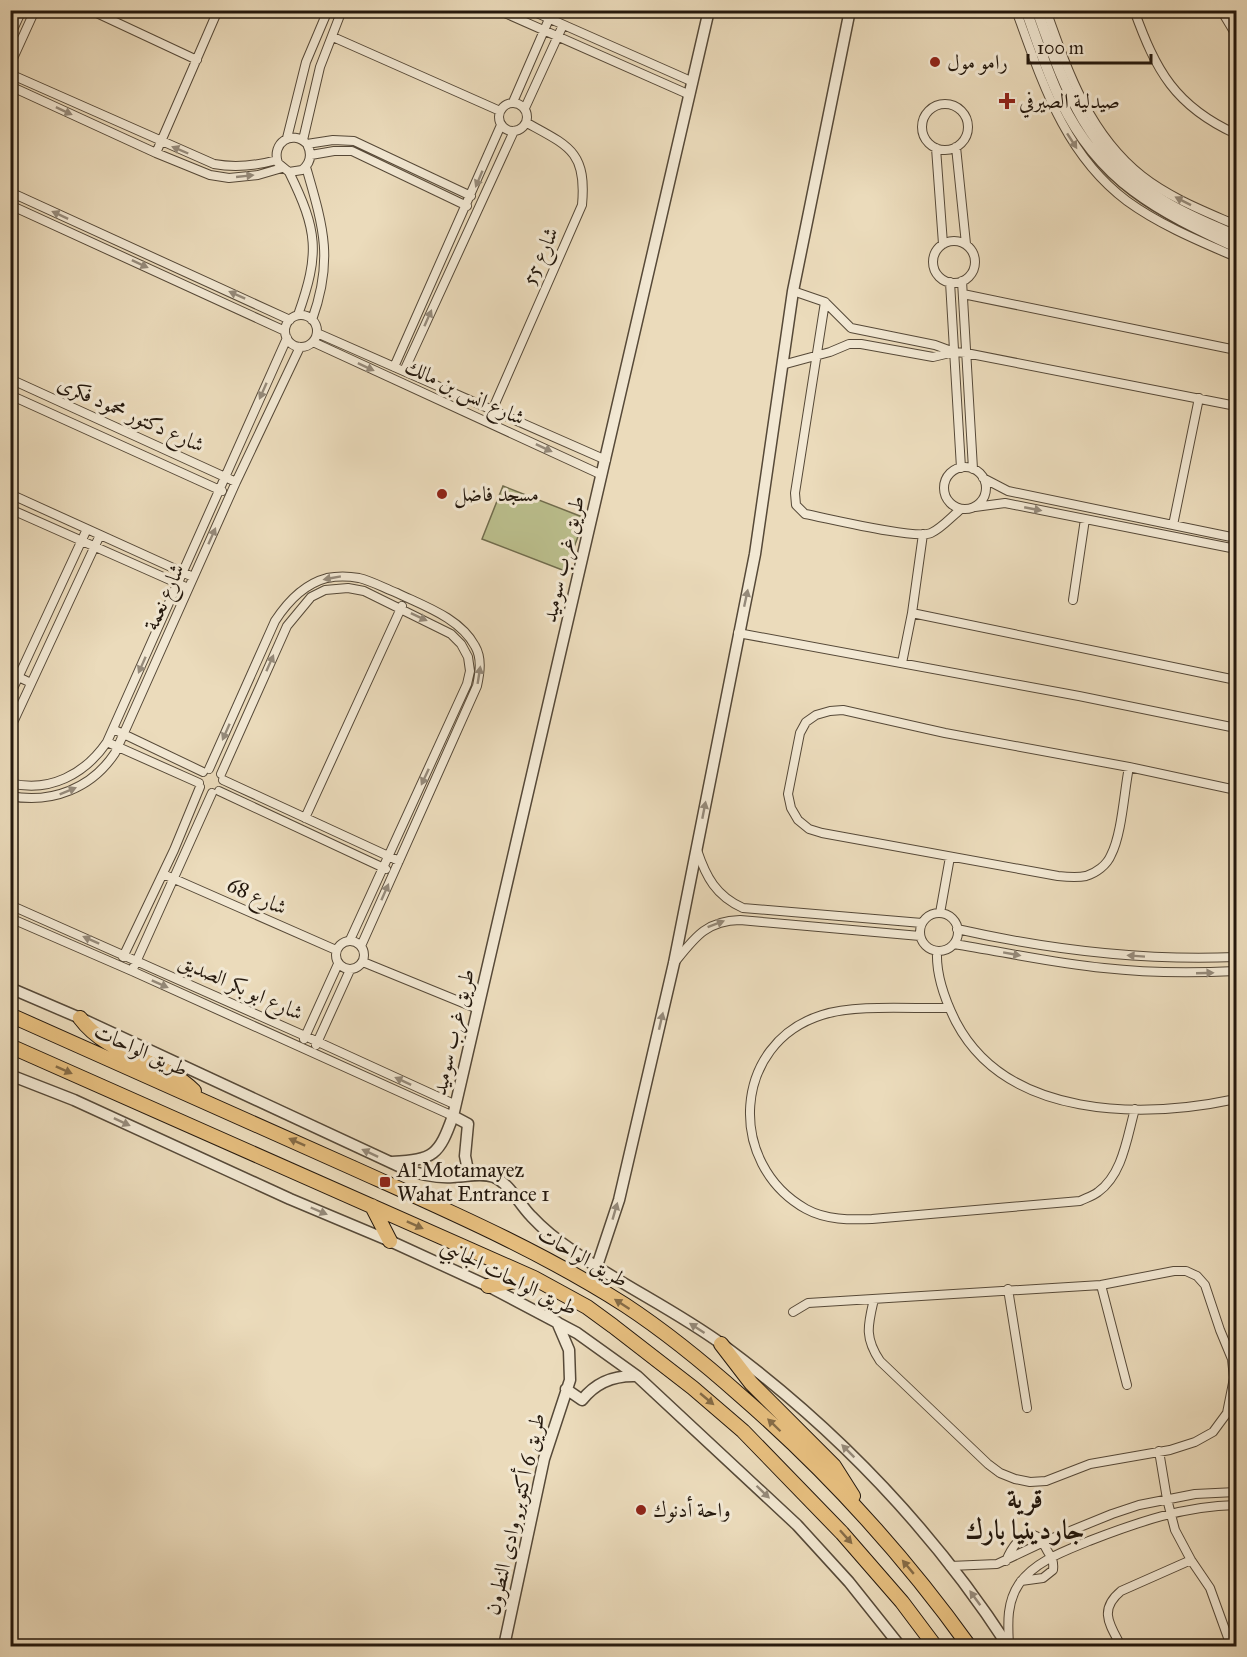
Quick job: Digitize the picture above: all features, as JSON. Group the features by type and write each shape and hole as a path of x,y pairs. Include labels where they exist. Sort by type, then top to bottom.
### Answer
{"highway":[{"name":"طريق الواحات","path":"10,1016 201,1099 493,1231 596,1287 659,1328 764,1416 858,1509 908,1566 969,1647"},
{"path":"80,1018 106,1043 179,1078 201,1099"},
{"name":"طريق الواحات","path":"10,1046 534,1278 587,1307 693,1388 735,1424 849,1541 902,1602 935,1647"},
{"path":"372,1206 390,1241"},
{"path":"488,1286 534,1278"},
{"path":"721,1344 757,1389 834,1466 848,1487 858,1509"}],"street":[{"path":"10,36 22,10"},
{"path":"10,66 35,10"},
{"path":"90,10 197,60"},
{"path":"156,153 218,10"},
{"path":"298,315 307,316 316,325 317,333 313,342 307,346 300,347 290,343 286,334 290,320 298,315 310,282 314,249 308,215 276,155 279,145 287,138 306,62 328,10"},
{"path":"312,320 322,288 325,249 322,225 306,167 311,155 305,142 320,67 342,10"},
{"path":"498,10 690,95"},
{"path":"530,10 693,82"},
{"name":"طريق غرب سوميد","path":"390,1162 417,1161 433,1153 444,1140 455,1111 709,10"},
{"path":"597,1266 619,1200 674,963 759,532 793,291 850,10"},
{"path":"1016,10 1060,122 1089,166 1107,185 1147,214 1236,257"},
{"path":"1026,10 1060,99 1081,136 1105,167 1132,191 1150,203 1189,225 1236,246"},
{"path":"1037,10 1065,76 1097,128 1119,154 1142,176 1167,193 1236,225"},
{"path":"1046,10 1074,105 1091,134 1112,160 1136,182 1164,201 1236,236"},
{"path":"1134,10 1157,65 1180,98 1205,117 1236,134"},
{"path":"1221,10 1236,35"},
{"path":"513,102 549,19"},
{"path":"525,108 563,25"},
{"path":"333,38 500,111"},
{"path":"10,74 214,164 230,167 257,165 277,160"},
{"path":"10,87 210,175 229,178 286,170 298,171 306,167"},
{"path":"513,102 525,108 528,115 522,129 507,130 501,125 500,111 505,105 513,102"},
{"path":"939,104 953,106 964,115 967,122 966,136 956,147 936,148 925,139 922,125 927,112 939,104"},
{"name":"شارع 55","path":"487,422 582,206 584,183 579,161 566,144 526,123"},
{"path":"399,369 501,125"},
{"path":"394,380 514,131"},
{"path":"287,138 298,138 305,142 354,141 478,207"},
{"path":"956,147 966,244 973,254 974,267 972,273 962,281 950,282 938,275 933,262 938,249 943,244 954,241 966,244"},
{"path":"936,148 943,244"},
{"path":"311,155 352,151 469,201"},
{"path":"10,192 290,320"},
{"path":"10,205 286,334"},
{"path":"112,252 117,241"},
{"path":"962,281 973,469"},
{"path":"950,282 961,468"},
{"path":"793,291 825,302 851,328 935,345 954,352 1236,406"},
{"path":"963,294 1236,350"},
{"path":"825,302 795,493 796,505 805,514 905,533 923,534 931,533 941,527 961,509 1005,503 1236,549"},
{"path":"849,344 851,328"},
{"name":"شارع انس بن مالك","path":"317,333 606,460"},
{"name":"شارع نعمة","path":"10,783 36,786 64,780 88,764 106,742 178,584 286,334"},
{"name":"شارع انس بن مالك","path":"313,342 602,475"},
{"path":"782,365 849,344 861,344 933,357 954,352"},
{"name":"شارع نعمة","path":"10,796 42,798 73,790 108,763 124,734 236,482 300,347"},
{"name":"شارع دكتور محمود فكرى","path":"10,379 236,482"},
{"name":"شارع دكتور محمود فكرى","path":"10,395 231,494"},
{"path":"1173,525 1199,398"},
{"path":"961,509 951,503 945,488 948,477 961,468 973,469 983,478 1008,491 1236,538"},
{"path":"975,507 982,501 985,494 986,486 983,478"},
{"path":"11,496 193,577"},
{"path":"10,509 188,588"},
{"path":"1073,600 1085,519"},
{"path":"27,693 12,689 14,675 87,529"},
{"path":"902,663 912,613 923,534"},
{"path":"10,729 100,535"},
{"path":"119,965 163,874 200,785 200,777 206,771 280,614 296,596 316,582 342,576 368,580 449,620 466,633 479,655 478,679 467,708 361,946"},
{"path":"132,971 215,792 222,786 222,777 283,634 298,610 311,597 325,590 348,588 364,591 443,629 461,644 470,664 467,684 350,940 340,944 336,950 338,964 350,970 363,962 364,953 361,946 350,940"},
{"path":"305,818 406,598"},
{"path":"912,613 1236,680"},
{"path":"443,629 449,620"},
{"path":"738,633 1236,728"},
{"path":"14,675 31,682"},
{"path":"458,704 467,708"},
{"path":"1128,767 1116,843 1111,857 1101,869 1087,876 1058,876 822,833 809,829 798,820 791,808 788,794 800,733 806,722 816,715 843,710 945,733 1128,767 1236,790"},
{"path":"113,729 206,771 216,770 222,777 399,861"},
{"path":"106,742 200,785 206,793 215,792 394,873"},
{"path":"696,847 710,881 730,902 743,908 922,923"},
{"path":"940,913 950,857"},
{"name":"شارع 68","path":"163,874 336,950"},
{"name":"شارع ابو بكر الصديق","path":"10,905 305,1036 455,1111"},
{"path":"940,913 951,918 957,929 954,944 946,950 937,951 927,948 920,936 922,923 932,915 940,913"},
{"name":"شارع ابو بكر الصديق","path":"10,918 313,1052 455,1111"},
{"path":"674,963 697,936 716,923 728,920 920,936"},
{"path":"957,929 1006,940 1105,954 1154,958 1236,957"},
{"path":"954,944 1059,963 1105,968 1196,973 1236,971"},
{"path":"937,951 940,982 949,1008 962,1032 978,1054 1001,1074 1028,1090 1056,1100 1086,1106 1135,1109 1173,1108 1236,1100"},
{"path":"363,962 478,1009"},
{"path":"300,1046 338,964"},
{"path":"313,1052 350,970"},
{"path":"10,988 80,1018 390,1162 428,1176 451,1178 486,1175 502,1182 543,1228 597,1266 721,1344 791,1397 838,1440 894,1499 950,1566 1009,1647"},
{"path":"949,1008 848,1010 821,1015 797,1027 776,1044 760,1067 750,1098 750,1131 760,1162 780,1190 807,1209 839,1220 1080,1201 1098,1192 1111,1178 1120,1161 1135,1109"},
{"name":"طريق الواحات الجانبي","path":"10,1075 74,1100 488,1286 594,1344 637,1376 815,1543 849,1581 900,1647"},
{"name":"طريق غرب سوميد","path":"455,1111 468,1124 465,1155 469,1176"},
{"path":"793,1312 808,1303 1101,1285 1167,1271 1186,1271 1197,1276 1205,1285 1232,1359 1234,1378 1227,1413 1213,1432 1195,1442 1090,1464 1046,1481 1023,1480 1000,1473 880,1361 871,1347 867,1330 874,1299"},
{"path":"1101,1285 1127,1385"},
{"path":"1008,1289 1027,1408"},
{"name":"طريق 6 أكتوبر, وادى النطرون","path":"504,1647 544,1459 571,1370 569,1350 557,1322"},
{"path":"566,1389 582,1400 588,1392 602,1382 619,1376 637,1376"},
{"path":"1160,1451 1167,1499 1175,1530 1213,1595 1231,1647"},
{"path":"950,1566 989,1565 1006,1561 1042,1543 1112,1514 1167,1499 1195,1494 1236,1492"},
{"path":"1009,1647 1010,1606 1021,1581 1051,1558 1121,1528 1170,1513 1202,1507 1236,1505"},
{"path":"1006,1561 1015,1545 1025,1536 1035,1536 1042,1543 1051,1558 1053,1567 1049,1575 1032,1581 1021,1581"},
{"path":"1058,1536 1068,1550"},
{"path":"1122,1647 1108,1619 1108,1608 1113,1598 1121,1592 1191,1560"}],"green space":[{"path":"503,486 585,518 565,571 482,539"}],"place":[{"name":"رامو مول","path":"935,62"},
{"name":"صيدلية الصيرفي","path":"1007,101"},
{"name":"مسجد فاضل","path":"442,494"},
{"name":"Al Motamayez Wahat Entrance 1","path":"385,1182"},
{"name":"واحة أدنوك","path":"641,1510"}],"district":[{"name":"قرية جاردينيا بارك","path":"1025,1514"}]}
